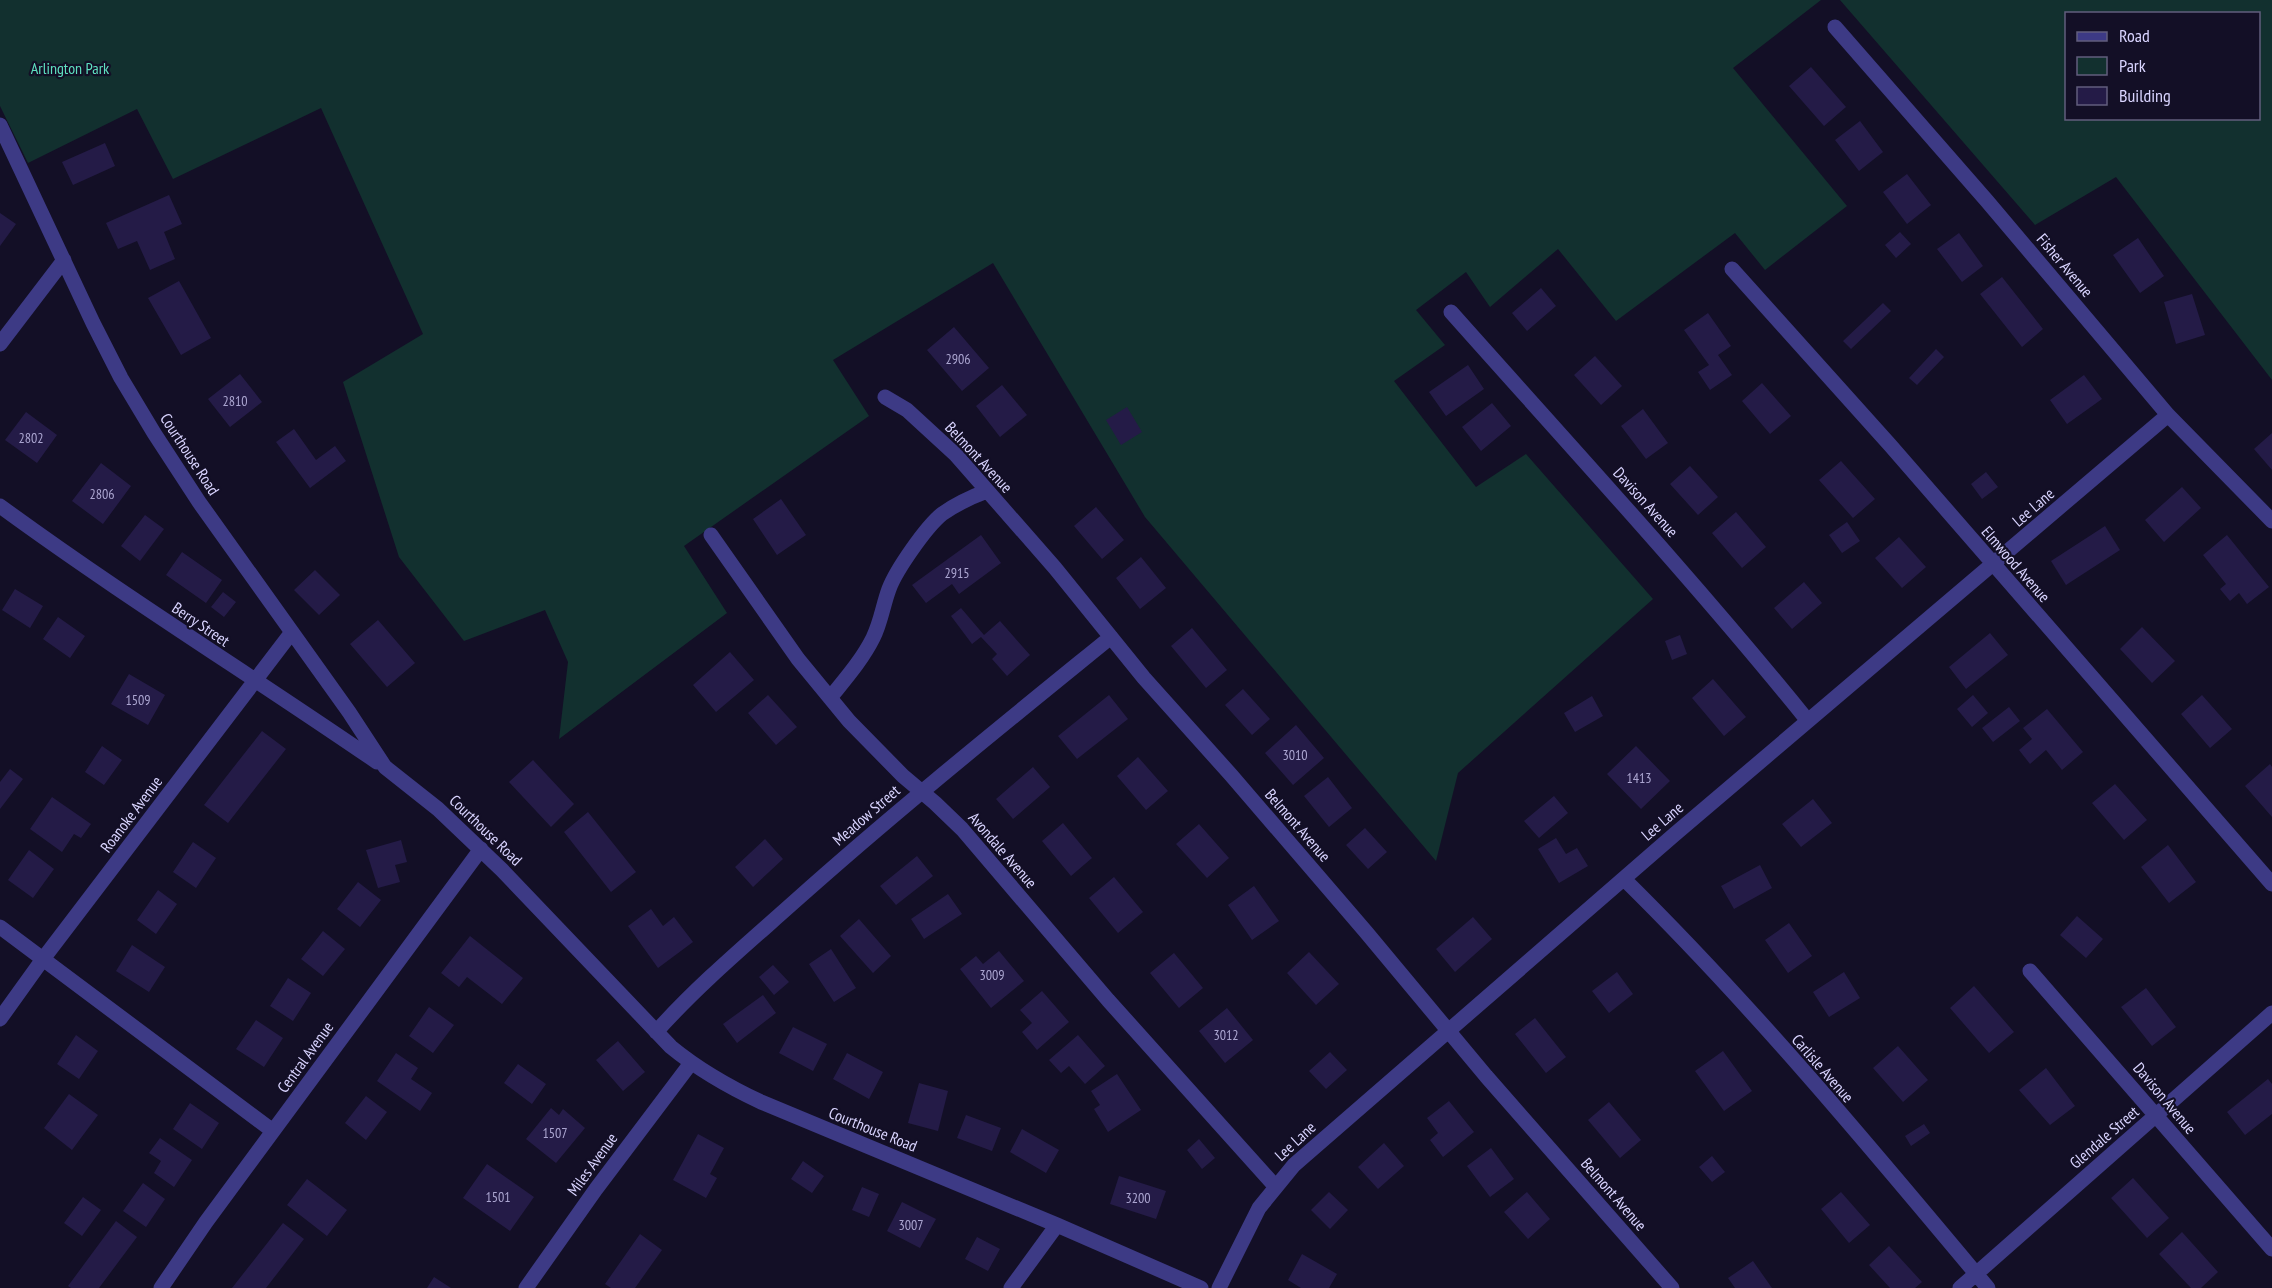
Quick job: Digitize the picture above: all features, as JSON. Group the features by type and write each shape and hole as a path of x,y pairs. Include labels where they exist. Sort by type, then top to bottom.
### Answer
{"street":[{"name":"Fisher Avenue","path":"1835,27 1995,210 2168,415 2272,521"},
{"name":"Courthouse Road","path":"0,125 121,378 200,502 349,712 385,767 438,809 481,849 656,1032 690,1063 724,1085 1201,1288"},
{"path":"0,344 64,260"},
{"name":"Elmwood Avenue","path":"1732,269 1781,321 2272,884"},
{"name":"Davison Avenue","path":"1451,312 1662,546 1808,721"},
{"name":"Belmont Avenue","path":"885,397 906,410 956,455 1144,678 1231,775 1448,1031 1672,1288"},
{"name":"Lee Lane","path":"1219,1288 1245,1231 1275,1186 1294,1165 1808,721 2168,415"},
{"path":"830,698 861,658 873,638 889,588 904,561 940,516 967,499 987,491"},
{"name":"Berry Street","path":"0,506 55,547 385,767"},
{"name":"Avondale Avenue","path":"711,535 798,659 849,721 903,776 962,829 1108,1000 1275,1186"},
{"name":"Roanoke Avenue","path":"0,1018 292,632"},
{"name":"Meadow Street","path":"656,1032 688,996 921,792 1111,637"},
{"name":"Central Avenue","path":"161,1288 273,1131 481,849"},
{"name":"Carlisle Avenue","path":"1624,879 1674,927 1772,1036 1988,1288"},
{"path":"0,927 273,1131"},
{"name":"Davison Avenue","path":"2030,971 2272,1249"},
{"name":"Glendale Street","path":"1960,1288 2272,1013"},
{"name":"Miles Avenue","path":"526,1288 690,1063"},
{"path":"1011,1288 1057,1225"}],"green space":[{"name":"Arlington Park","path":"0,0 1821,0 1733,68 1847,206 1765,270 1735,233 1616,321 1558,249 1490,307 1466,272 1416,310 1445,345 1394,381 1476,487 1526,454 1653,599 1458,773 1436,861 1145,517 993,263 833,360 869,416 684,546 727,613 559,739 568,662 545,610 464,641 399,557 343,382 423,334 321,108 173,179 137,109 28,163 0,106"},
{"path":"1840,0 2272,0 2272,380 2116,177 2035,225"}],"building":[{"path":"1811,67 1846,107 1824,126 1789,86"},
{"path":"1860,121 1883,152 1859,171 1835,140"},
{"path":"105,143 115,166 73,185 62,162"},
{"path":"1907,174 1931,205 1907,224 1883,192"},
{"path":"169,195 182,224 164,232 175,259 150,270 137,241 118,249 106,223"},
{"path":"0,213 16,224 0,246"},
{"path":"1900,232 1911,244 1896,258 1885,245"},
{"path":"1959,233 1983,266 1962,282 1937,249"},
{"path":"2138,238 2164,276 2140,293 2113,255"},
{"path":"2002,277 2043,329 2022,347 1980,294"},
{"path":"179,281 211,338 181,355 148,298"},
{"path":"1541,288 1556,306 1527,331 1512,313"},
{"path":"2192,294 2205,335 2176,344 2164,302"},
{"path":"1883,303 1891,311 1851,349 1843,341"},
{"path":"1708,313 1731,346 1718,355 1732,375 1710,390 1698,372 1709,365 1684,330"},
{"path":"954,327 989,368 962,391 927,350"},
{"path":"1936,349 1944,357 1917,385 1909,378"},
{"path":"1595,356 1622,386 1601,405 1574,375"},
{"path":"1468,365 1484,389 1446,416 1429,392"},
{"path":"240,374 262,402 230,427 208,399"},
{"path":"2084,375 2102,399 2067,424 2050,400"},
{"path":"1762,383 1791,416 1770,434 1742,401"},
{"path":"1002,385 1027,415 1000,437 976,406"},
{"path":"1492,403 1511,426 1481,451 1462,427"},
{"path":"1127,407 1142,432 1121,445 1106,420"},
{"path":"1643,409 1668,443 1646,459 1621,426"},
{"path":"26,412 57,435 37,463 5,440"},
{"path":"294,429 316,460 335,446 346,461 310,488 276,442"},
{"path":"2272,433 2272,470 2254,449"},
{"path":"1841,461 1875,499 1853,518 1819,480"},
{"path":"101,463 131,486 103,524 72,501"},
{"path":"1690,466 1718,497 1698,515 1670,484"},
{"path":"1986,472 1998,487 1982,499 1971,484"},
{"path":"2182,487 2201,508 2164,542 2145,520"},
{"path":"781,499 806,535 777,555 753,519"},
{"path":"1096,507 1124,540 1102,559 1074,526"},
{"path":"1736,512 1766,547 1742,568 1712,533"},
{"path":"145,515 164,529 140,561 121,546"},
{"path":"1847,522 1860,541 1842,553 1829,535"},
{"path":"2105,526 2120,550 2066,585 2051,561"},
{"path":"981,535 1001,563 959,594 952,584 926,603 912,585"},
{"path":"2227,535 2269,587 2247,604 2239,593 2230,601 2220,589 2226,584 2203,555"},
{"path":"1899,537 1926,567 1902,588 1875,558"},
{"path":"182,552 222,580 206,603 166,575"},
{"path":"1141,557 1166,588 1140,609 1116,578"},
{"path":"315,570 340,595 319,615 294,590"},
{"path":"1804,582 1822,603 1792,629 1774,608"},
{"path":"15,589 43,606 30,628 2,610"},
{"path":"223,592 236,602 224,617 211,607"},
{"path":"961,608 984,635 1000,621 1030,655 1007,676 992,659 997,654 981,637 972,644 951,616"},
{"path":"58,617 85,636 70,658 43,639"},
{"path":"378,620 415,663 387,687 350,644"},
{"path":"2142,627 2175,661 2152,683 2120,649"},
{"path":"1192,628 1227,670 1206,688 1171,646"},
{"path":"1990,633 2008,655 1966,689 1949,667"},
{"path":"1680,635 1687,654 1672,660 1665,641"},
{"path":"730,652 754,680 716,712 693,685"},
{"path":"129,674 165,695 148,725 111,704"},
{"path":"1713,679 1746,717 1724,736 1692,698"},
{"path":"1243,689 1270,719 1252,735 1225,705"},
{"path":"768,695 797,727 776,745 748,713"},
{"path":"1109,695 1128,719 1077,759 1058,736"},
{"path":"1973,695 1988,713 1972,727 1957,709"},
{"path":"2202,695 2232,729 2210,748 2181,714"},
{"path":"1592,696 1603,716 1575,732 1564,713"},
{"path":"2009,707 2020,721 1993,742 1982,728"},
{"path":"2047,709 2083,752 2062,770 2046,750 2030,764 2019,750 2032,739 2023,728"},
{"path":"1296,725 1324,758 1293,785 1265,753"},
{"path":"262,731 286,749 228,823 204,805"},
{"path":"102,746 122,760 104,785 85,772"},
{"path":"1636,746 1670,781 1641,809 1607,774"},
{"path":"1138,757 1168,791 1146,810 1117,776"},
{"path":"533,760 574,804 551,827 509,782"},
{"path":"2270,764 2272,767 2272,817 2245,786"},
{"path":"1033,767 1050,787 1013,819 996,799"},
{"path":"10,769 23,779 0,809 0,782"},
{"path":"1328,777 1352,808 1329,827 1304,796"},
{"path":"2115,784 2147,820 2124,840 2092,803"},
{"path":"1554,796 1568,813 1539,838 1524,821"},
{"path":"52,797 91,824 81,838 74,834 62,852 30,829"},
{"path":"1813,799 1832,823 1801,847 1782,824"},
{"path":"588,812 636,872 611,892 564,832"},
{"path":"1063,823 1092,858 1071,876 1042,841"},
{"path":"1199,824 1229,858 1207,878 1176,844"},
{"path":"1365,828 1387,852 1368,869 1346,845"},
{"path":"1556,838 1566,854 1577,848 1588,866 1559,883 1538,849"},
{"path":"765,839 783,859 753,887 735,867"},
{"path":"401,840 407,862 395,865 400,882 378,888 366,850"},
{"path":"193,842 216,858 196,888 173,872"},
{"path":"2168,845 2196,882 2169,903 2141,867"},
{"path":"29,850 54,869 33,898 8,880"},
{"path":"917,856 933,876 896,905 880,886"},
{"path":"1760,865 1772,888 1734,909 1721,886"},
{"path":"1114,877 1143,912 1118,933 1089,898"},
{"path":"358,882 381,900 360,927 337,909"},
{"path":"1254,886 1279,921 1252,940 1228,905"},
{"path":"158,890 177,904 156,934 137,920"},
{"path":"948,894 962,914 924,939 911,919"},
{"path":"651,909 663,926 674,917 693,942 658,968 628,926"},
{"path":"2077,916 2103,939 2086,958 2060,935"},
{"path":"1473,917 1492,939 1455,972 1436,949"},
{"path":"859,919 891,956 873,973 840,936"},
{"path":"1789,923 1812,956 1788,973 1765,940"},
{"path":"323,931 345,949 323,976 301,959"},
{"path":"470,936 523,978 502,1004 467,977 459,987 441,973"},
{"path":"132,945 165,967 149,992 116,971"},
{"path":"831,949 856,988 834,1002 809,964"},
{"path":"999,951 1024,981 991,1008 960,969 976,956 983,964"},
{"path":"1309,952 1339,984 1316,1005 1287,973"},
{"path":"1174,953 1203,988 1179,1008 1150,973"},
{"path":"773,965 789,982 774,995 759,977"},
{"path":"1617,972 1633,994 1609,1013 1592,991"},
{"path":"1844,972 1860,998 1829,1017 1813,992"},
{"path":"288,978 311,993 293,1021 270,1006"},
{"path":"1974,986 2014,1032 1989,1053 1950,1008"},
{"path":"2146,988 2176,1027 2152,1046 2121,1007"},
{"path":"1042,991 1069,1022 1037,1050 1022,1032 1032,1023 1020,1010"},
{"path":"763,995 776,1013 737,1043 723,1024"},
{"path":"429,1007 454,1025 433,1053 409,1036"},
{"path":"1227,1008 1253,1040 1225,1063 1199,1031"},
{"path":"1535,1018 1566,1057 1546,1073 1515,1034"},
{"path":"256,1020 283,1038 264,1067 236,1049"},
{"path":"793,1027 827,1044 813,1071 779,1053"},
{"path":"76,1035 98,1051 79,1079 57,1064"},
{"path":"1078,1035 1105,1066 1085,1084 1069,1066 1061,1073 1049,1060"},
{"path":"618,1041 645,1072 623,1091 596,1060"},
{"path":"1898,1046 1928,1080 1903,1102 1873,1068"},
{"path":"1723,1051 1752,1091 1724,1111 1695,1071"},
{"path":"1330,1052 1347,1070 1326,1089 1309,1071"},
{"path":"396,1053 418,1068 411,1079 432,1093 420,1111 377,1081"},
{"path":"847,1053 883,1072 869,1099 833,1079"},
{"path":"518,1064 546,1084 532,1104 504,1083"},
{"path":"2046,1068 2075,1106 2050,1125 2019,1090"},
{"path":"1117,1074 1141,1110 1108,1132 1094,1109 1100,1105 1091,1091"},
{"path":"2268,1079 2272,1084 2272,1114 2245,1135 2227,1112"},
{"path":"919,1083 948,1091 938,1131 908,1123"},
{"path":"69,1094 98,1115 72,1150 44,1128"},
{"path":"366,1096 387,1112 366,1140 345,1123"},
{"path":"1449,1101 1474,1132 1443,1157 1430,1140 1438,1133 1427,1118"},
{"path":"1609,1102 1641,1140 1620,1158 1588,1120"},
{"path":"190,1103 219,1123 202,1149 173,1129"},
{"path":"551,1108 559,1115 563,1109 585,1128 556,1163 526,1139"},
{"path":"966,1115 1001,1128 992,1151 957,1138"},
{"path":"1924,1124 1930,1133 1911,1146 1905,1136"},
{"path":"1022,1129 1059,1150 1046,1173 1010,1152"},
{"path":"698,1134 724,1148 710,1174 717,1178 706,1198 673,1180"},
{"path":"160,1138 192,1160 174,1187 154,1173 161,1161 149,1153"},
{"path":"1199,1139 1215,1158 1202,1169 1187,1150"},
{"path":"1384,1143 1404,1166 1378,1189 1358,1167"},
{"path":"1491,1148 1514,1179 1490,1197 1467,1166"},
{"path":"1712,1156 1725,1172 1712,1182 1699,1167"},
{"path":"803,1161 824,1176 812,1193 791,1179"},
{"path":"487,1164 534,1197 510,1231 463,1198"},
{"path":"1119,1176 1166,1191 1156,1219 1110,1204"},
{"path":"2133,1178 2169,1218 2147,1238 2111,1198"},
{"path":"307,1179 347,1210 327,1236 287,1205"},
{"path":"143,1183 165,1199 146,1227 123,1211"},
{"path":"862,1187 879,1194 869,1217 852,1210"},
{"path":"1329,1192 1348,1210 1330,1229 1311,1210"},
{"path":"1527,1192 1550,1219 1528,1239 1504,1212"},
{"path":"1841,1192 1870,1225 1849,1243 1821,1209"},
{"path":"83,1197 101,1210 82,1236 64,1223"},
{"path":"902,1202 936,1219 920,1248 887,1231"},
{"path":"116,1221 137,1237 99,1288 71,1288 68,1286"},
{"path":"283,1223 304,1239 266,1288 232,1288"},
{"path":"2182,1232 2218,1272 2201,1288 2191,1288 2159,1254"},
{"path":"640,1234 662,1250 635,1288 611,1288 605,1284"},
{"path":"977,1237 1000,1249 988,1271 965,1259"},
{"path":"1889,1246 1922,1282 1915,1288 1890,1288 1869,1265"},
{"path":"1302,1254 1337,1274 1329,1288 1301,1288 1288,1280"},
{"path":"1753,1261 1772,1288 1735,1288 1728,1278"},
{"path":"434,1277 451,1288 427,1288"}]}
